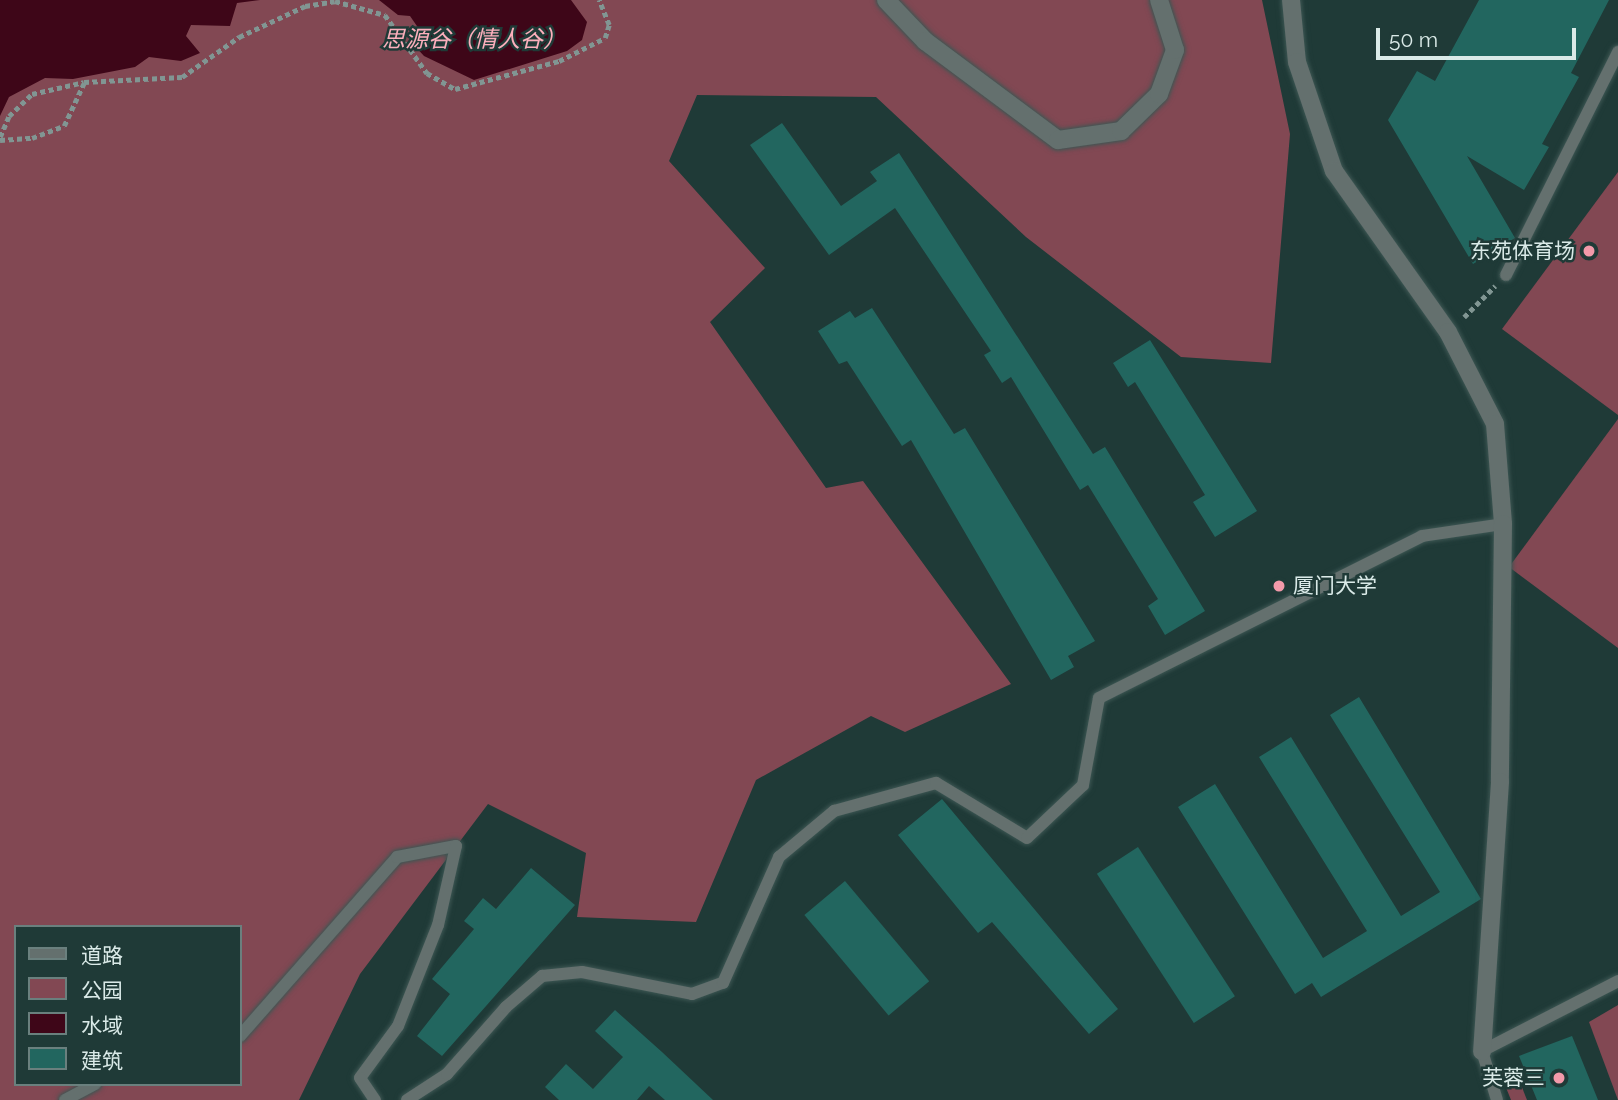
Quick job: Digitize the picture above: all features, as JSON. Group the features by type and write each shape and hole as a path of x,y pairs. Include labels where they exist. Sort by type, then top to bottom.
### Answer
{"street":[{"path":"886,0 925,41 1058,140 1121,131 1159,94 1175,50 1159,0"},
{"path":"1291,0 1297,62 1334,172 1448,332 1496,424 1503,524 1500,782 1482,1051"}],"lane":[{"path":"1506,275 1618,52"},
{"path":"407,1100 447,1074 506,1007 542,976 582,972 692,994 723,982 779,857 834,811 936,783 1027,838 1083,785 1099,698 1422,536 1503,524"},
{"path":"242,1034 397,857 456,846 438,925 398,1026 360,1079 375,1100"},
{"path":"1497,1100 1482,1051 1618,981"},
{"path":"65,1100 91,1086"}],"path":[{"path":"84,82 64,126 32,138 0,138 9,116 32,94 84,82 182,77 287,12 335,1 385,15 426,73 455,89 472,87 559,61 605,38 609,25 599,0"},
{"path":"1448,332 1506,275"}],"green space":[{"path":"0,0 1262,0 1290,134 1271,363 1181,357 1026,237 876,97 697,95 669,161 765,268 710,322 826,488 863,481 1011,684 905,732 871,716 756,780 696,922 577,917 586,853 488,804 360,974 299,1100 0,1100"},
{"name":"东苑体育场","path":"1618,172 1618,415 1502,329"},
{"path":"1618,419 1618,648 1509,567"},
{"path":"1618,1005 1618,1100 1589,1022"},
{"path":"1514,1067 1527,1100 1511,1100 1499,1070"}],"water":[{"path":"0,0 260,0 237,3 230,26 191,25 186,36 200,53 181,61 149,57 135,67 73,79 45,78 9,97 0,116"},
{"name":"思源谷（情人谷）","path":"379,0 571,0 587,22 582,40 567,51 474,80 424,56 413,44 428,42 410,16 398,15"}],"building":[{"path":"1479,0 1609,0 1571,73 1579,77 1542,144 1549,147 1524,190 1467,156 1515,238 1473,264 1388,120 1417,71 1435,81"},
{"path":"782,123 841,206 877,181 870,172 899,153 1093,454 1105,447 1205,611 1165,635 1148,606 1158,599 1088,485 1080,490 1011,377 1002,383 984,355 991,351 895,208 829,255 750,145"},
{"path":"872,308 954,434 965,428 1095,641 1068,656 1074,667 1051,680 911,440 902,446 847,361 839,364 818,331 850,311 855,318"},
{"path":"1150,340 1257,511 1215,537 1193,502 1205,495 1135,382 1128,387 1113,363"},
{"path":"1359,697 1481,899 1321,997 1312,983 1295,994 1178,807 1215,784 1323,958 1367,931 1259,757 1291,737 1401,916 1440,892 1330,715"},
{"path":"942,799 1118,1009 1089,1034 992,922 978,933 898,835"},
{"path":"1138,847 1235,996 1194,1023 1097,874"},
{"path":"531,868 575,905 442,1056 417,1036 450,994 432,979 474,929 464,921 483,898 496,909"},
{"path":"845,881 929,981 889,1015 804,915"},
{"path":"615,1010 713,1100 665,1100 649,1086 637,1100 559,1100 545,1087 566,1064 593,1089 623,1057 595,1031"},
{"name":"芙蓉三","path":"1572,1036 1598,1100 1537,1100 1519,1056"}],"place":[{"name":"东苑体育场","path":"1589,251"},
{"name":"厦门大学","path":"1279,586"},
{"name":"芙蓉三","path":"1559,1078"}]}
